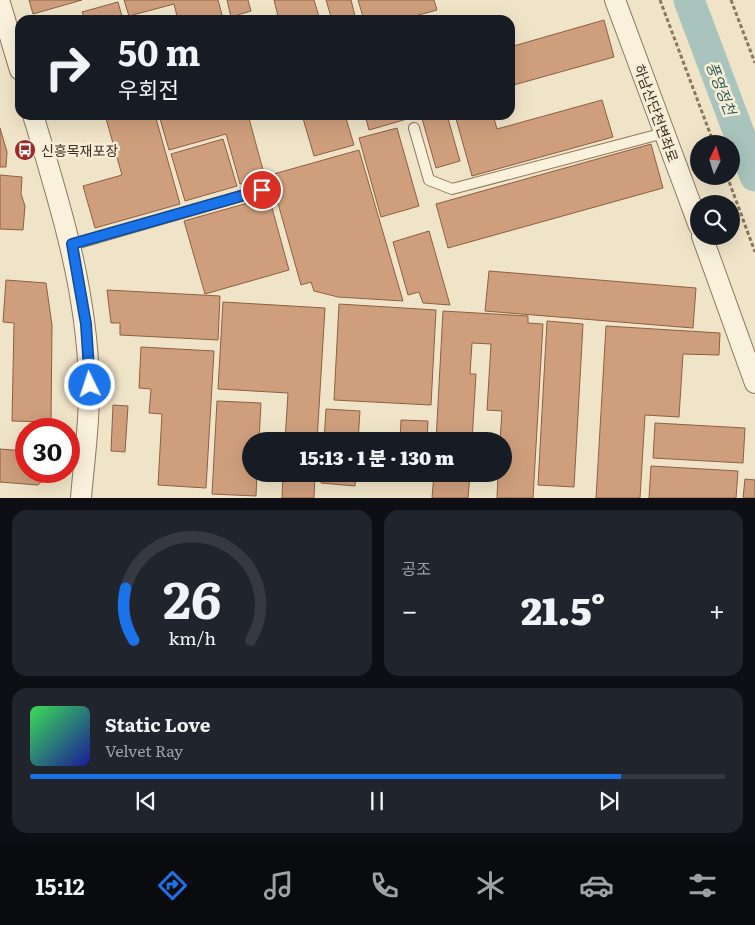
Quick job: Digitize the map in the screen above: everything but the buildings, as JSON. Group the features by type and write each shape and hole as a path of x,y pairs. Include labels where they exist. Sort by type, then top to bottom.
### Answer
{"street":[{"name":"하남산단천변좌로","path":"615,0 690,202"},
{"path":"0,3 15,53"},
{"path":"35,120 72,244 86,324 90,385 81,498"},
{"path":"705,245 755,383"}],"lane":[{"path":"414,128 429,180 452,189 664,133"},
{"path":"72,244 262,190"}],"path":[{"path":"660,0 711,135"},
{"path":"731,0 755,63"},
{"path":"730,185 755,252"}],"waterway":[{"name":"풍영정천","path":"689,0 755,176"}],"place":[{"name":"신흥목재포장","path":"25,150"}],"route":[{"path":"90,385 86,324 72,244 262,190"}]}
